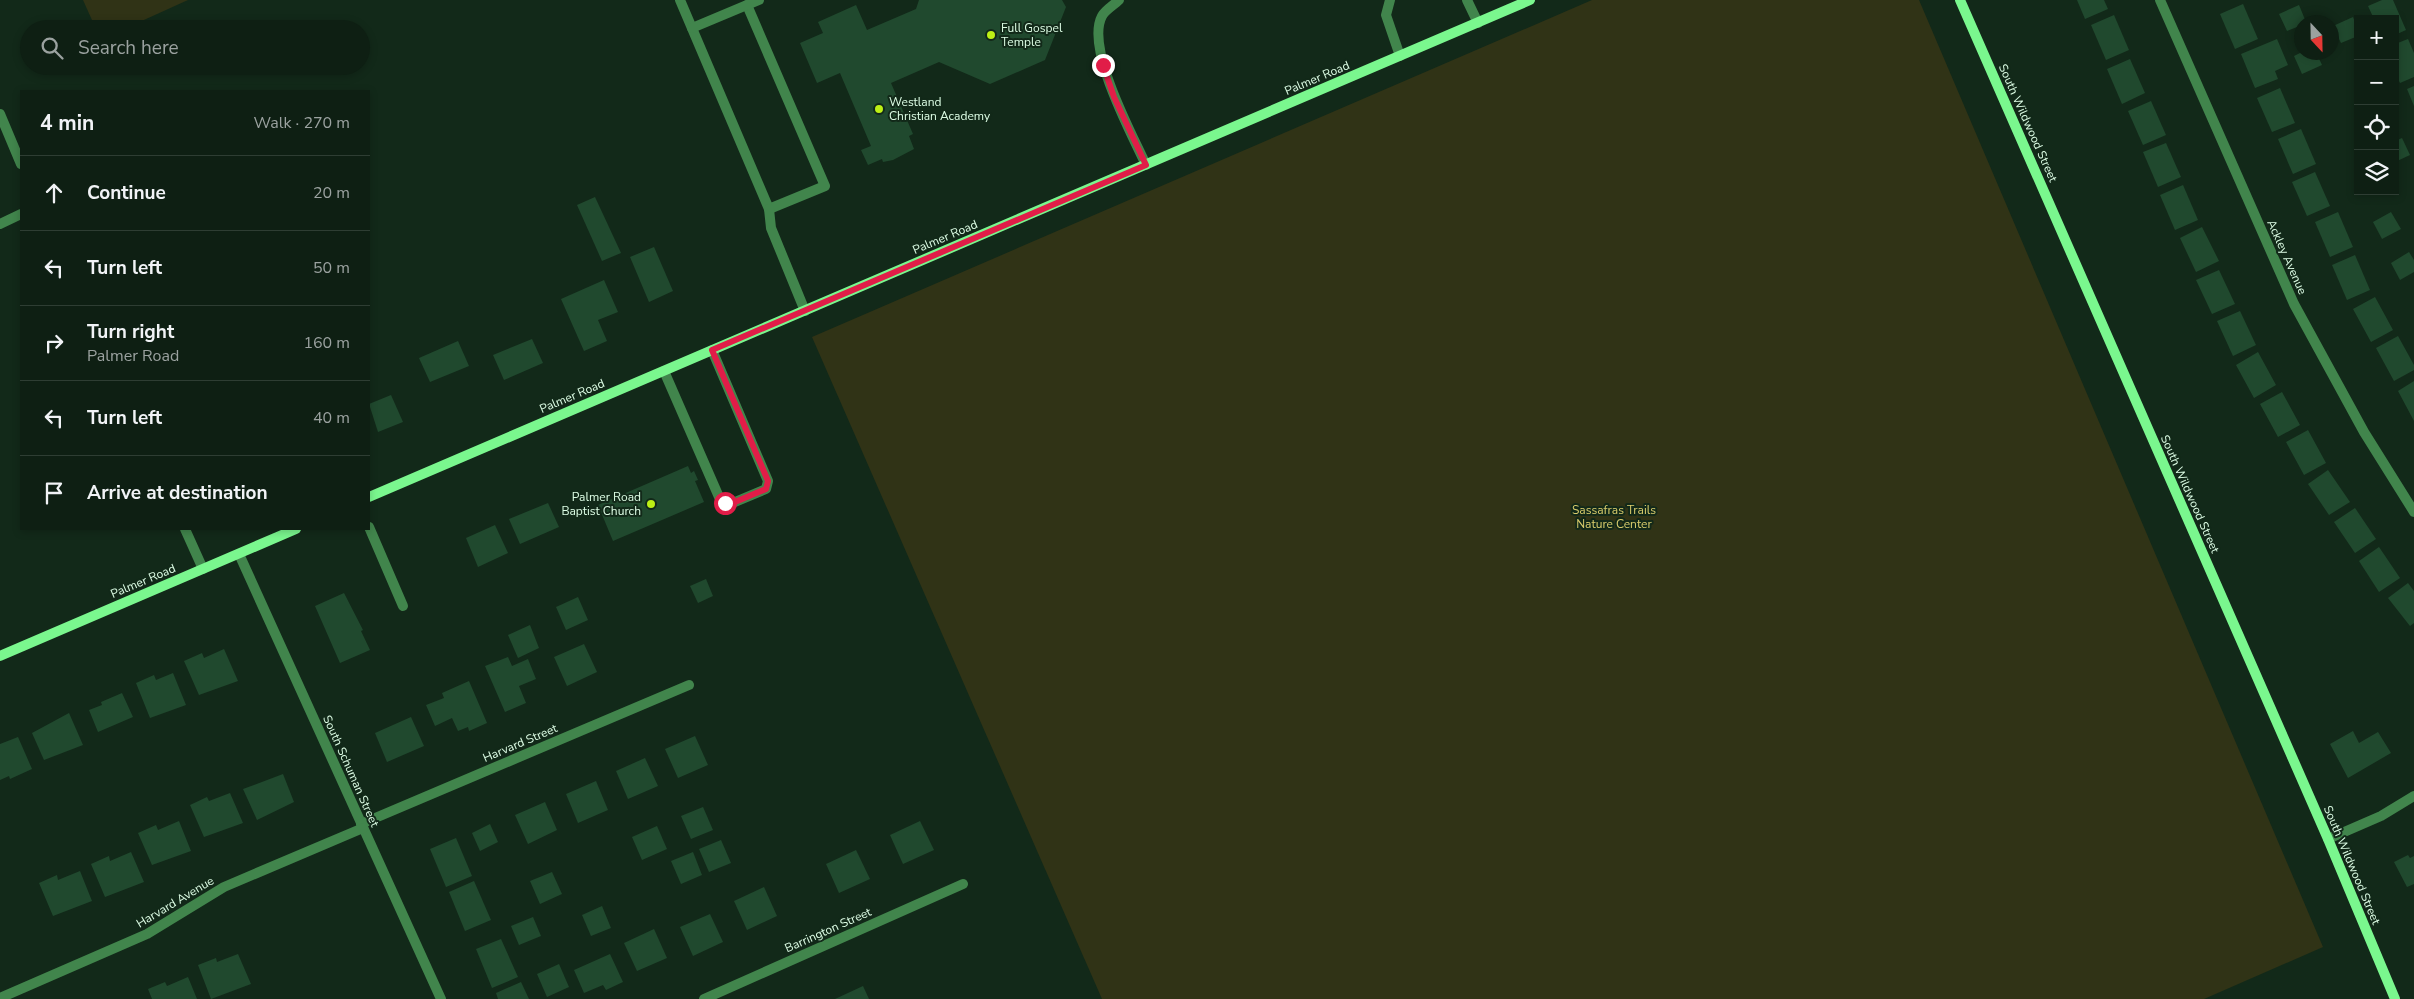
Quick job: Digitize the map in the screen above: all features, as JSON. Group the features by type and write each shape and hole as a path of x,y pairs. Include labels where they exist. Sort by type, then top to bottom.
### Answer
{"street":[{"path":"680,0 769,209 771,228 805,311"},
{"path":"692,28 759,0"},
{"path":"1119,0 1102,16 1100,32 1103,65 1114,97 1146,165"},
{"path":"1390,0 1386,15 1400,56"},
{"path":"1467,0 1478,23"},
{"name":"Palmer Road","path":"370,497 1478,23 1516,3 1530,0"},
{"name":"South Wildwood Street","path":"1960,0 2328,839 2395,999"},
{"name":"Ackley Avenue","path":"2160,0 2294,304 2364,432 2414,512"},
{"path":"747,5 826,186 769,209"},
{"path":"0,114 20,162"},
{"path":"0,224 20,214"},
{"path":"664,371 719,497 725,503 735,502 766,489 768,481 712,350"},
{"path":"370,529 403,606"},
{"path":"185,530 203,569"},
{"name":"Palmer Road","path":"0,656 294,530"},
{"name":"South Schuman Street","path":"239,554 441,999"},
{"name":"Harvard Street","path":"362,826 689,684"},
{"path":"2328,839 2381,816 2414,796"},
{"name":"Harvard Avenue","path":"0,998 147,934 224,887 362,826"},
{"name":"Barrington Street","path":"704,999 963,884"}],"green space":[{"path":"83,0 188,0 144,20 92,20"},
{"name":"Sassafras Trails Nature Center","path":"1592,0 1919,0 2323,947 2204,999 1102,999 812,337"}],"building":[{"path":"919,0 1062,0 1066,7 1045,60 990,84 939,62 891,83 913,134 909,136 914,149 893,160 883,162 882,159 868,165 861,150 871,146 840,73 817,83 800,43 823,33 818,22 856,5 867,30 916,9"},
{"path":"2077,0 2104,0 2108,9 2085,19"},
{"path":"2382,0 2393,0 2406,30 2399,33 2399,15 2372,15 2368,6"},
{"path":"2243,4 2258,39 2235,49 2220,14"},
{"path":"2299,5 2303,15 2294,15 2294,28 2287,31 2279,14"},
{"path":"2114,15 2129,50 2106,60 2091,25"},
{"path":"2353,17 2354,38 2341,43 2339,39 2339,23"},
{"path":"2277,39 2288,65 2275,71 2278,79 2255,88 2241,54"},
{"path":"2408,39 2414,53 2414,77 2400,83 2399,81 2399,42"},
{"path":"2130,59 2145,93 2122,104 2107,69"},
{"path":"2296,60 2320,60 2322,65 2302,74"},
{"path":"2414,86 2414,106 2407,89"},
{"path":"2280,88 2295,123 2272,132 2257,98"},
{"path":"2151,101 2166,135 2143,145 2128,111"},
{"path":"2301,129 2316,164 2293,174 2278,139"},
{"path":"2402,138 2410,155 2399,160 2399,150 2399,139"},
{"path":"2166,143 2181,177 2158,187 2143,152"},
{"path":"2315,172 2330,206 2307,216 2292,182"},
{"path":"2183,185 2198,220 2175,230 2160,195"},
{"path":"595,197 621,253 602,261 577,205"},
{"path":"2338,212 2353,247 2330,257 2315,222"},
{"path":"2391,212 2401,229 2382,239 2373,222"},
{"path":"2202,227 2219,261 2196,272 2180,238"},
{"path":"654,247 673,291 649,302 630,257"},
{"path":"2409,252 2414,260 2414,272 2400,280 2391,263"},
{"path":"2355,255 2370,290 2347,300 2332,265"},
{"path":"2219,270 2235,304 2212,314 2196,280"},
{"path":"604,280 618,312 598,320 607,341 584,351 561,299"},
{"path":"2375,297 2393,330 2371,342 2353,309"},
{"path":"2240,311 2256,345 2233,356 2217,321"},
{"path":"2398,336 2414,365 2414,370 2394,381 2376,348"},
{"path":"532,339 543,363 504,380 493,355"},
{"path":"458,341 469,366 430,382 419,358"},
{"path":"2258,352 2276,385 2254,398 2236,365"},
{"path":"2414,381 2414,421 2398,391"},
{"path":"2282,392 2300,425 2278,437 2260,404"},
{"path":"391,395 403,422 378,432 370,404"},
{"path":"2308,430 2326,463 2304,475 2286,442"},
{"name":"Palmer Road Baptist Church","path":"688,466 691,473 694,471 698,480 695,481 704,502 613,541 598,505"},
{"path":"2328,470 2350,502 2329,515 2308,484"},
{"path":"548,503 559,527 520,544 509,519"},
{"path":"2355,508 2376,539 2355,553 2334,522"},
{"path":"495,525 508,553 478,567 466,538"},
{"path":"2379,547 2400,578 2379,592 2359,561"},
{"path":"706,579 713,596 698,603 690,586"},
{"path":"2408,583 2414,591 2414,623 2410,626 2388,598"},
{"path":"344,593 363,630 361,631 370,650 340,663 315,606"},
{"path":"578,597 588,620 566,630 556,607"},
{"path":"530,625 539,648 518,658 508,635"},
{"path":"584,644 597,672 567,686 554,657"},
{"path":"224,649 238,681 199,695 184,661 202,653 204,658"},
{"path":"508,657 512,666 528,659 536,679 519,686 526,703 505,712 485,666"},
{"path":"173,673 186,705 150,718 136,683 154,675 156,680"},
{"path":"469,681 487,723 469,731 468,727 458,731 452,718 435,726 426,705 444,698 442,693"},
{"path":"122,693 133,717 98,732 89,710 102,705 101,702"},
{"path":"69,713 83,745 44,760 32,733"},
{"path":"411,717 424,746 387,762 375,733"},
{"path":"2353,731 2359,743 2378,732 2391,753 2348,778 2330,744"},
{"path":"695,736 708,765 678,778 665,749"},
{"path":"18,737 32,769 10,779 9,776 0,780 0,744"},
{"path":"645,758 658,786 628,799 616,771"},
{"path":"283,774 294,802 257,820 243,789"},
{"path":"596,781 608,810 578,823 566,794"},
{"path":"230,793 243,823 204,837 190,805 207,797 209,801"},
{"path":"545,802 557,830 528,844 515,815"},
{"path":"703,807 713,830 691,839 681,816"},
{"path":"179,821 191,851 152,865 138,833 156,825 158,830"},
{"path":"920,821 934,850 903,864 890,835"},
{"path":"490,824 498,842 480,851 472,833"},
{"path":"657,826 667,849 642,860 632,837"},
{"path":"456,838 472,876 446,887 430,849"},
{"path":"721,840 731,863 709,872 699,849"},
{"path":"856,850 870,879 839,893 826,864"},
{"path":"131,852 144,882 105,897 91,864 109,856 110,861"},
{"path":"693,852 702,875 681,884 671,861"},
{"path":"2408,855 2410,858 2414,856 2414,884 2407,887 2394,862"},
{"path":"80,871 92,901 53,916 39,883 57,875 58,880"},
{"path":"552,872 562,894 540,904 530,881"},
{"path":"474,881 491,920 465,931 449,892"},
{"path":"764,887 777,916 747,930 734,901"},
{"path":"602,906 611,928 591,936 582,915"},
{"path":"710,914 723,942 693,956 680,927"},
{"path":"533,917 541,936 519,945 511,926"},
{"path":"654,929 667,958 637,971 624,943"},
{"path":"501,939 518,977 492,988 476,949"},
{"path":"238,954 251,984 211,999 198,965 216,958 217,962"},
{"path":"610,954 623,982 606,990 603,985 584,993 574,970"},
{"path":"559,964 569,987 547,997 537,974"},
{"path":"188,977 197,999 152,999 148,989 165,982 167,986"},
{"path":"521,982 529,999 498,999 496,993"},
{"path":"863,986 869,999 835,999"}],"place":[{"name":"Full Gospel Temple","path":"991,35"},
{"name":"Westland Christian Academy","path":"879,109"},
{"name":"Palmer Road Baptist Church","path":"651,504"}],"route":[{"path":"725,503 735,502 766,489 768,481 712,350 1146,165 1114,97 1103,65"}]}
